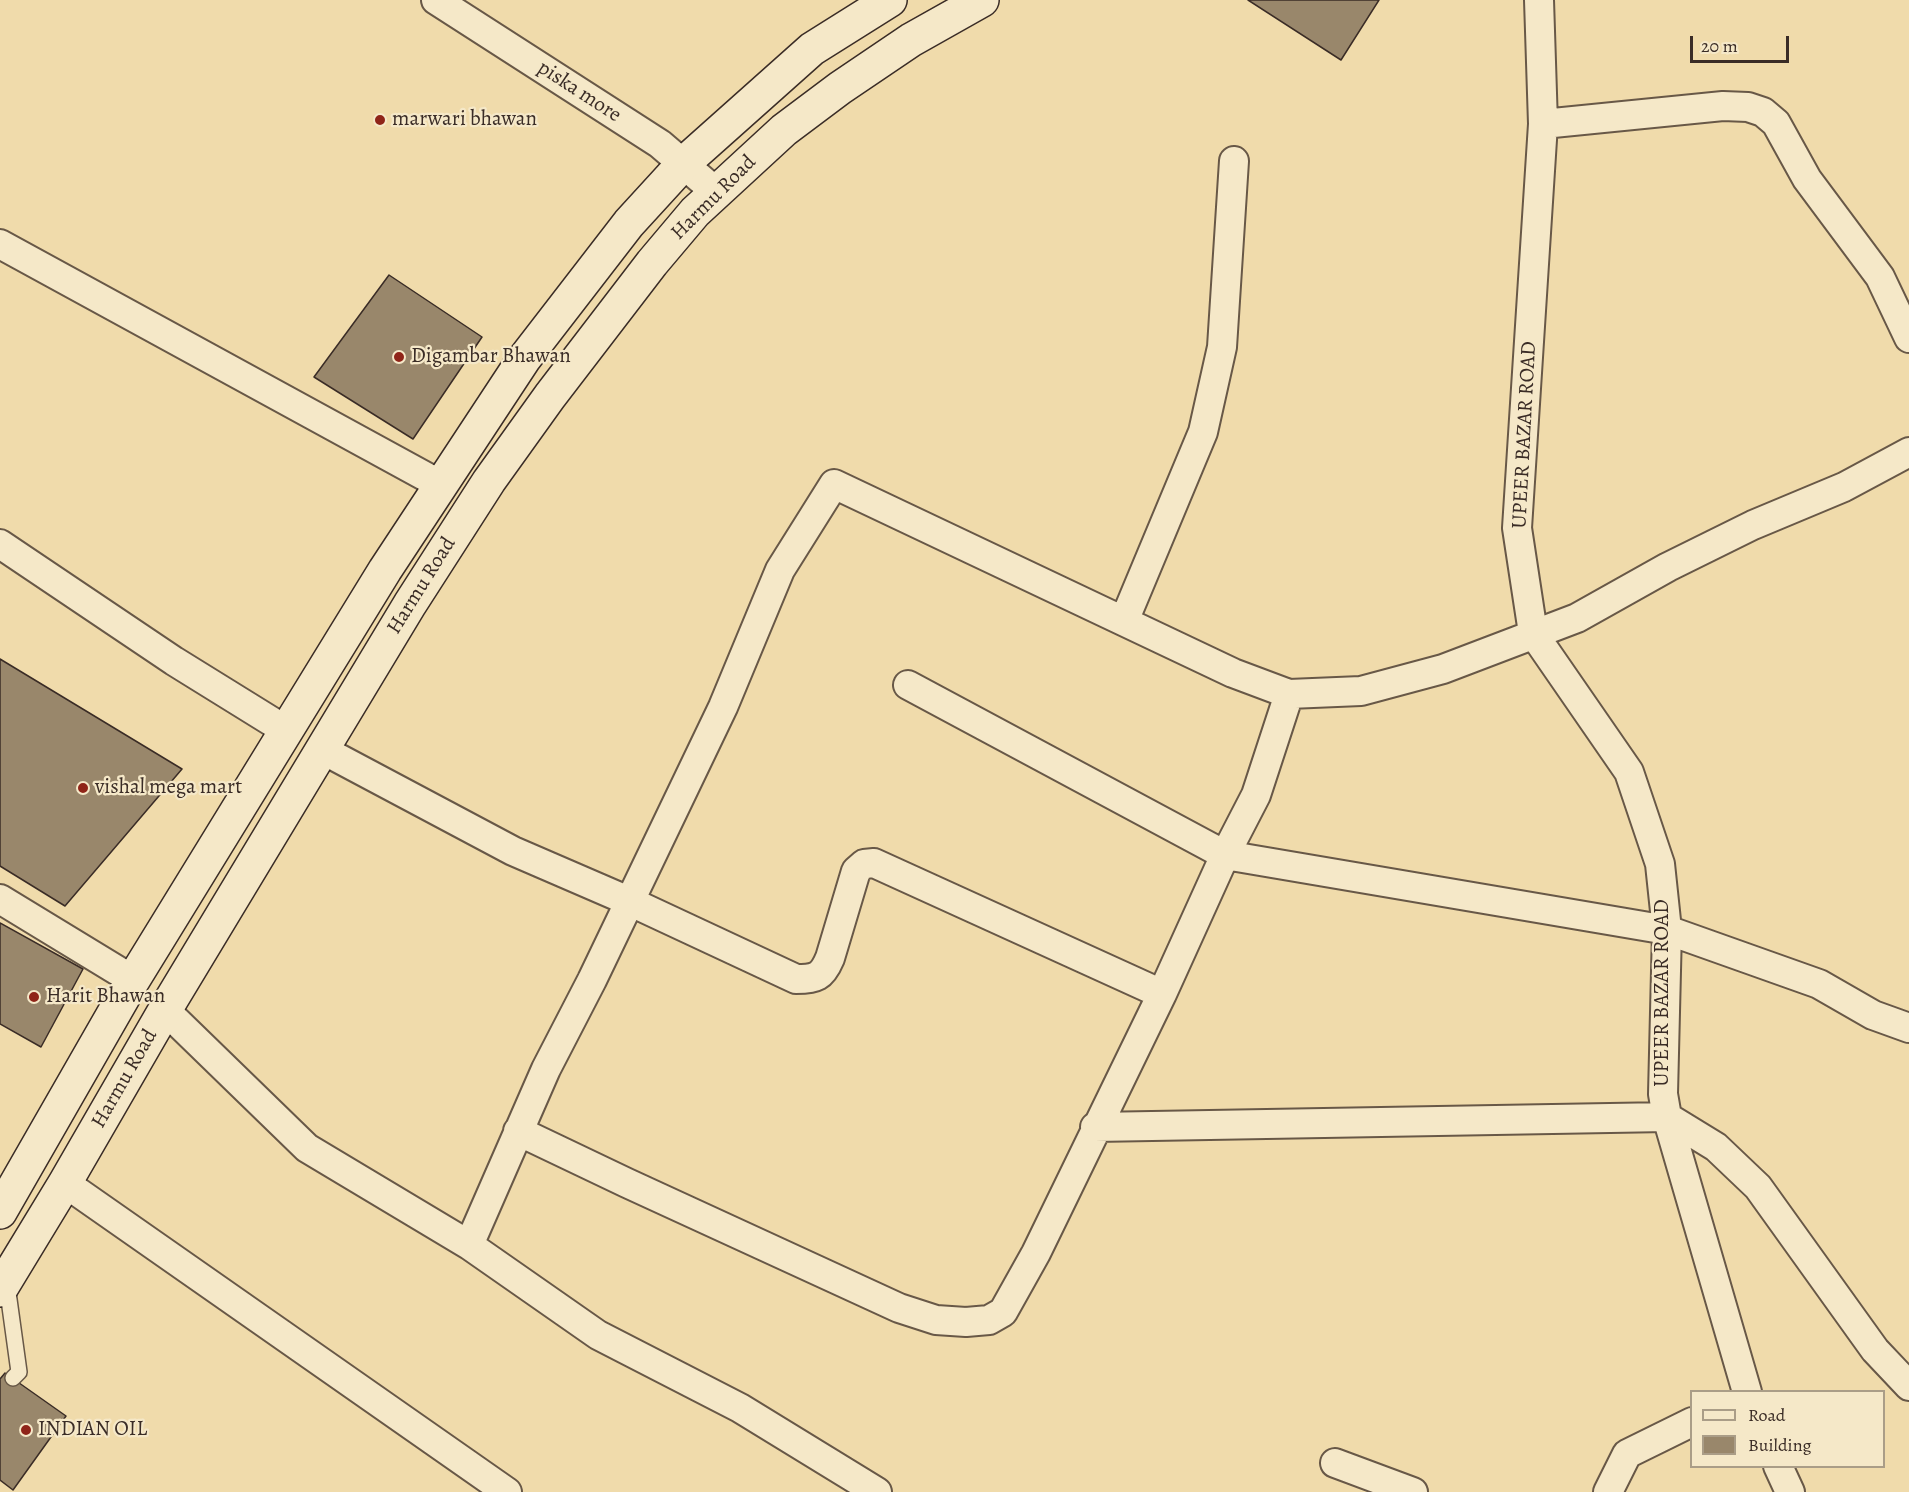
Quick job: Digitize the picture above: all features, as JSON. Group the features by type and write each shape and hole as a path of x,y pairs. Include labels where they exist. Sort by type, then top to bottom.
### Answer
{"main road":[{"name":"Harmu Road","path":"0,1212 133,980 385,570 531,350 629,223 683,164 812,49 890,0"},
{"name":"Harmu Road","path":"3,1284 410,604 489,481 550,396 694,212 784,130 840,88 910,40 982,0"}],"street":[{"name":"piska more","path":"436,0 660,144 716,192"},
{"name":"UPEER BAZAR ROAD","path":"1539,0 1543,123 1517,528 1533,633 1629,772 1660,864 1667,930 1663,1094 1667,1117 1716,1147 1758,1187 1875,1350 1909,1386"},
{"path":"1543,123 1723,106 1748,107 1763,112 1776,123 1808,179 1880,277 1909,338"},
{"path":"1124,621 1203,432 1222,347 1234,161"},
{"path":"0,244 441,485"},
{"path":"470,1245 546,1070 631,902 723,707 780,570 834,484 1233,673 1289,694 1361,691 1443,669 1576,618 1668,567 1753,525 1844,487 1909,452"},
{"path":"0,544 174,661 287,731"},
{"path":"908,685 1225,855 1667,930 1820,984 1873,1015 1909,1028"},
{"path":"518,1131 899,1308 936,1320 966,1322 989,1320 1003,1312 1036,1252 1095,1127 1162,994 1225,855 1256,795 1289,694"},
{"path":"323,750 513,851 631,902 796,979 813,979 824,972 856,871 864,864 874,863 1162,994"},
{"path":"0,899 133,980"},
{"path":"165,1010 307,1148 470,1245 598,1335 740,1408 877,1492"},
{"path":"1095,1127 1667,1117 1746,1390"},
{"path":"65,1183 507,1492"},
{"path":"1608,1492 1627,1454 1690,1423"},
{"path":"1335,1463 1413,1492"},
{"path":"1778,1468 1790,1492"}],"lane":[{"path":"3,1284 18,1372 13,1378"}],"building":[{"path":"1248,0 1379,0 1341,60"},
{"name":"Digambar Bhawan","path":"389,275 482,337 413,439 314,377"},
{"name":"vishal mega mart","path":"0,659 182,769 65,906 0,866"},
{"name":"Harit Bhawan","path":"0,923 83,969 41,1047 0,1024"},
{"path":"5,1373 66,1416 13,1490 0,1480 0,1379"}],"place":[{"name":"marwari bhawan","path":"380,120"},
{"name":"Digambar Bhawan","path":"399,357"},
{"name":"vishal mega mart","path":"83,788"},
{"name":"Harit Bhawan","path":"34,997"},
{"name":"INDIAN OIL","path":"26,1430"}]}
